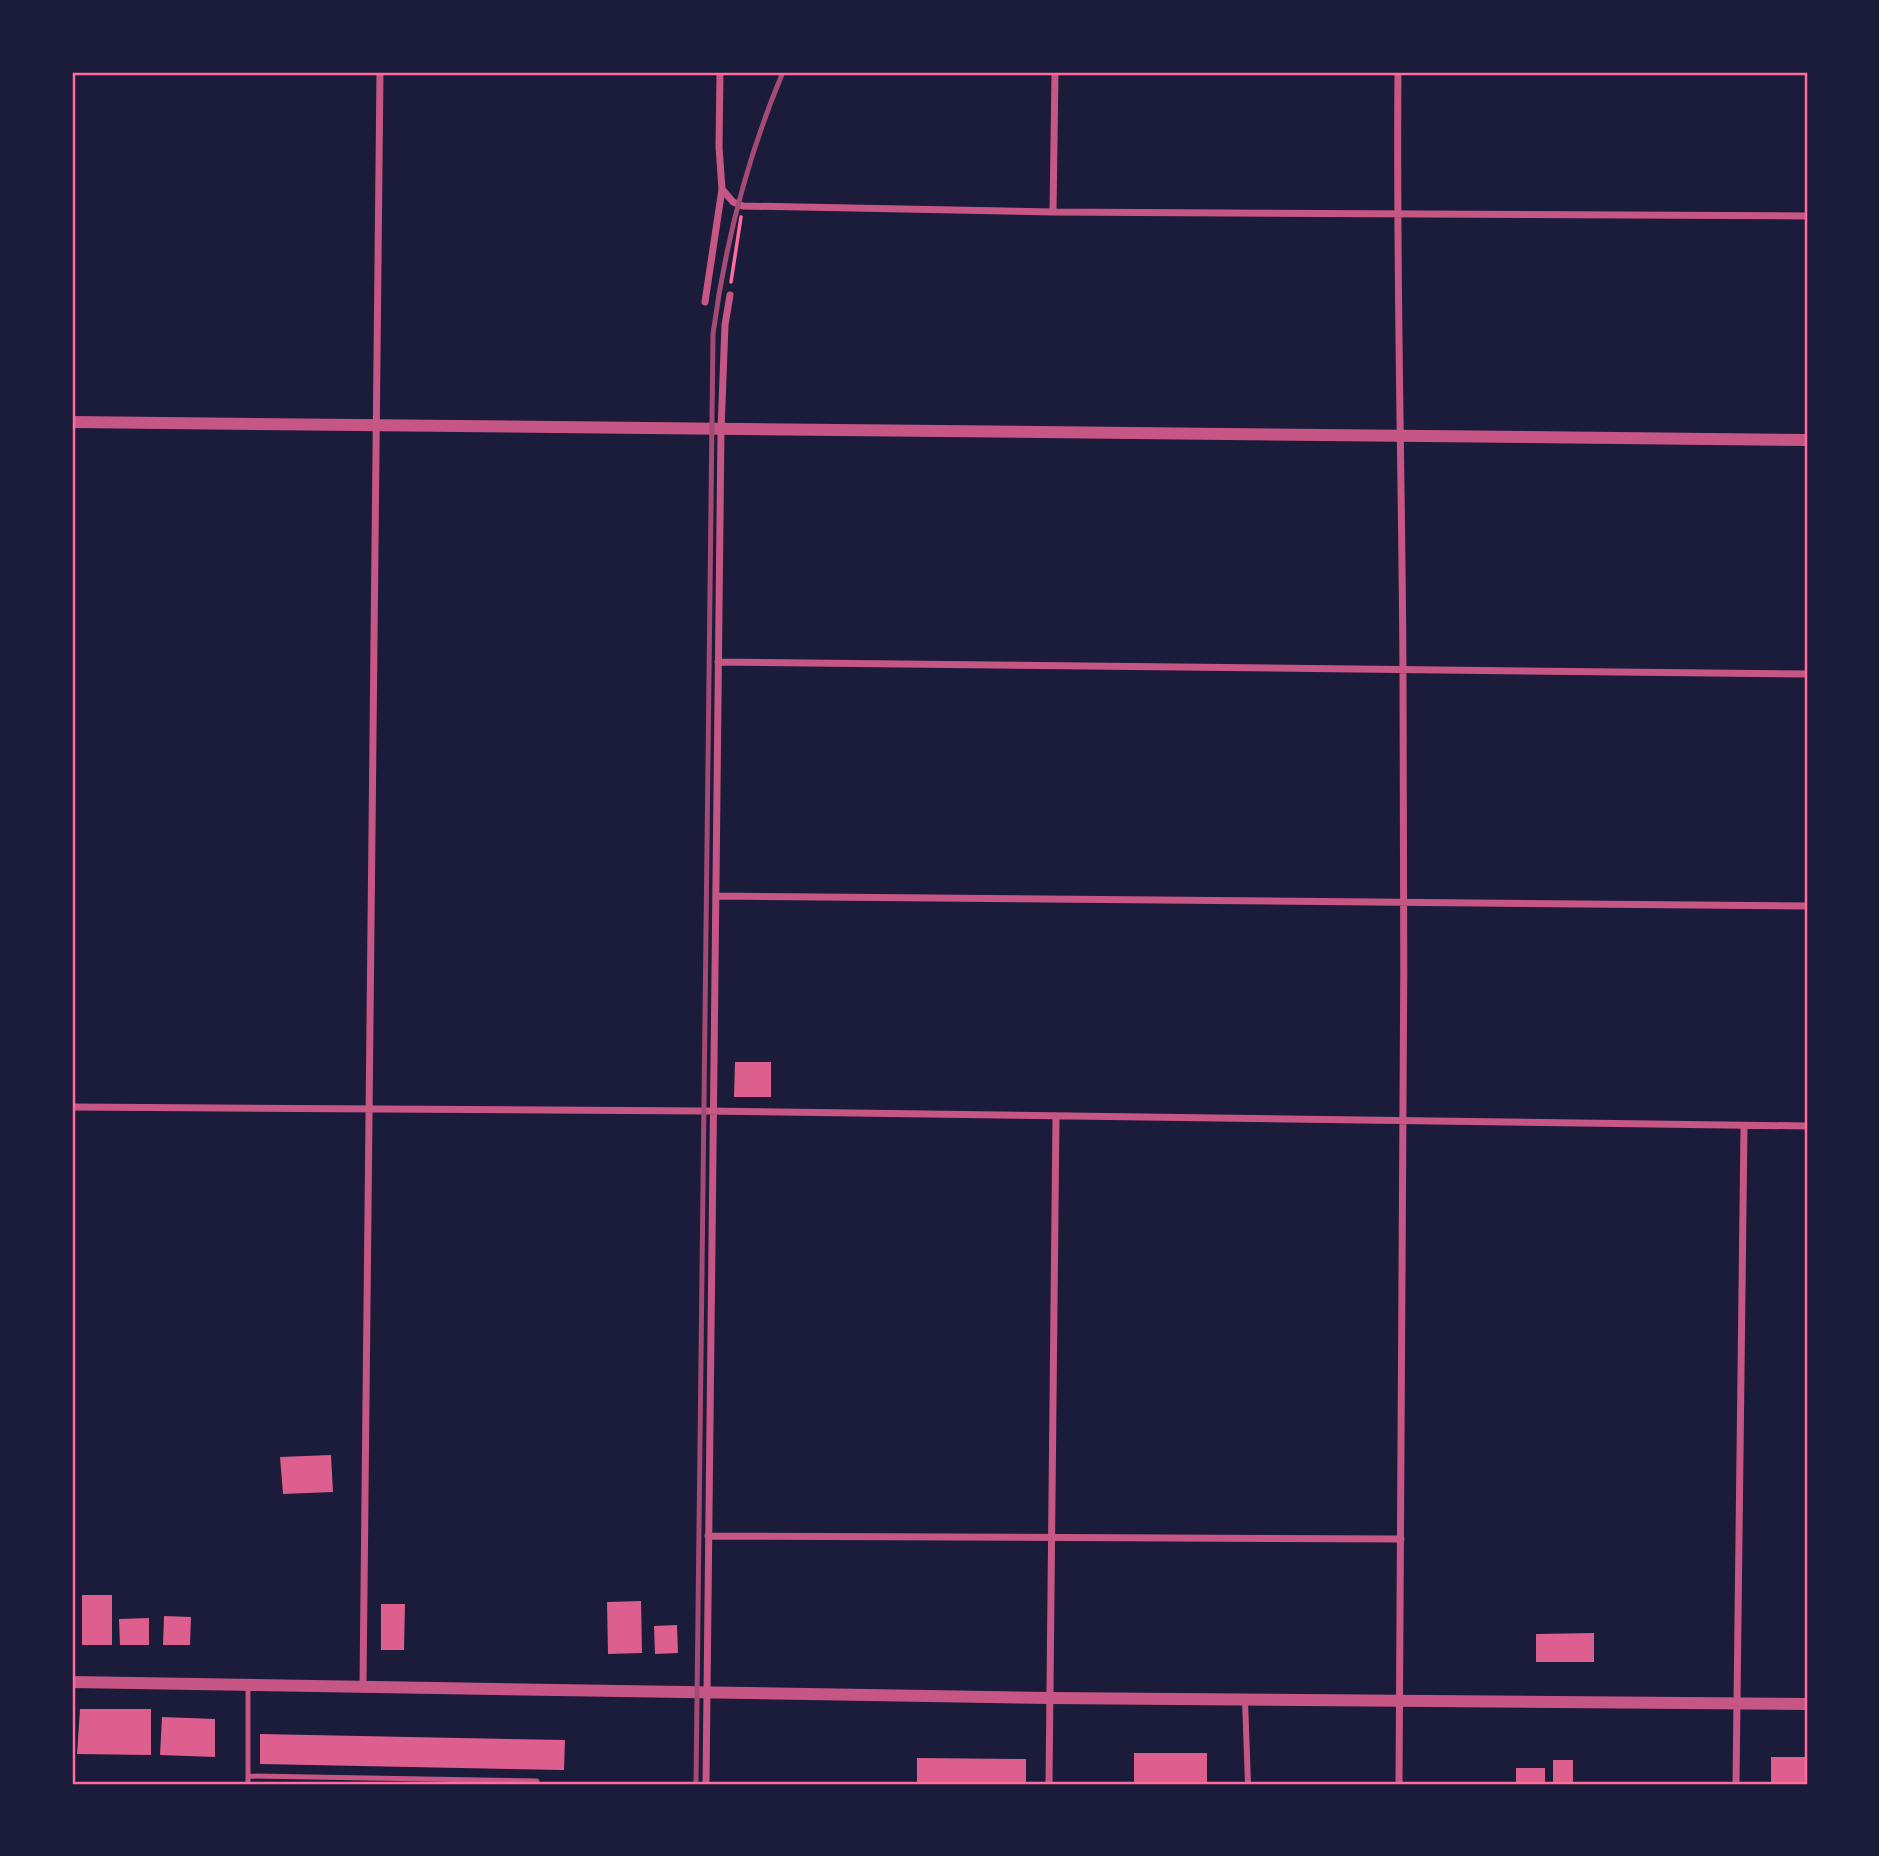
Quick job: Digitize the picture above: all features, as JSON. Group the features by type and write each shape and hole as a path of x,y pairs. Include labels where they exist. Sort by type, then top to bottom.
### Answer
{"street":[{"path":"363,1686 380,72"},
{"path":"705,302 722,189 719,147 720,72"},
{"path":"1053,212 1055,72"},
{"path":"1398,72 1396,214 1403,668 1405,1120 1399,1784"},
{"path":"722,189 733,202 743,206 1053,212 1807,216"},
{"path":"706,1784 718,662 725,325 730,295"},
{"path":"72,422 1807,440"},
{"path":"718,662 1807,674"},
{"path":"717,895 1807,906"},
{"path":"72,1107 715,1111 1807,1126"},
{"path":"1049,1784 1056,1116"},
{"path":"1737,1784 1744,1126"},
{"path":"708,1536 1401,1539"},
{"path":"72,1682 1049,1698 1807,1704"},
{"path":"1245,1700 1248,1784"}],"lane":[{"path":"248,1684 248,1784"},
{"path":"248,1776 537,1780"}],"path":[{"path":"730,295 743,206"}],"building":[{"path":"735,1062 771,1062 771,1097 734,1097"},
{"path":"331,1455 333,1492 283,1494 280,1457"},
{"path":"82,1595 112,1595 112,1645 82,1645"},
{"path":"641,1601 642,1653 608,1654 607,1602"},
{"path":"381,1604 405,1604 404,1650 381,1650"},
{"path":"164,1616 191,1617 190,1645 163,1645"},
{"path":"149,1618 149,1645 120,1645 119,1619"},
{"path":"677,1625 678,1653 655,1654 654,1626"},
{"path":"1594,1633 1594,1662 1536,1662 1536,1634"},
{"path":"80,1709 151,1709 151,1755 77,1754"},
{"path":"162,1717 215,1719 215,1757 160,1755"},
{"path":"260,1734 565,1740 564,1770 260,1764"},
{"path":"1134,1753 1207,1753 1207,1784 1134,1784"},
{"path":"1771,1757 1807,1757 1807,1784 1771,1784"},
{"path":"917,1758 1026,1759 1026,1784 917,1784"},
{"path":"1553,1760 1573,1760 1573,1784 1553,1784"},
{"path":"1516,1768 1545,1768 1545,1784 1516,1784"}],"railway":[{"path":"696,1784 713,334 739,200 759,135 783,72"}]}
